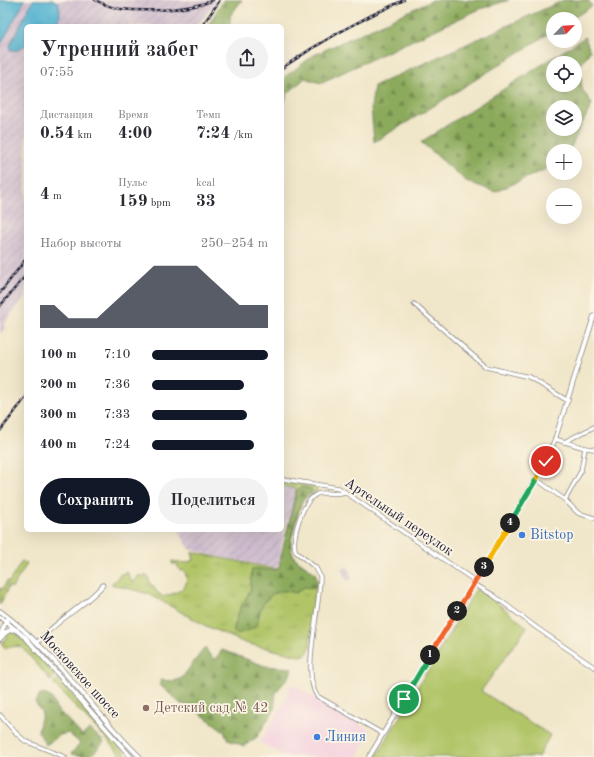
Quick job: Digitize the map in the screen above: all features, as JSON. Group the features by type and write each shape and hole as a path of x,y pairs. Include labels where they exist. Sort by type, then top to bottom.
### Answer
{"main road":[{"path":"369,757 475,583 546,461 568,400 594,316"},
{"name":"Московское шоссе","path":"0,611 132,757"},
{"name":"Московское шоссе","path":"0,617 7,619 37,643 140,757"},
{"path":"0,637 7,619"},
{"path":"0,637 7,631 13,629 17,630"}],"street":[{"path":"414,304 486,367 529,377 568,400"},
{"path":"564,442 594,427"},
{"path":"555,439 594,450"},
{"path":"565,500 581,471 585,448"},
{"name":"Артельный переулок","path":"284,479 339,488 594,667"},
{"path":"536,479 565,500 578,512 594,518"},
{"path":"345,492 336,494 319,494 311,498 301,513 294,545 299,555 316,568 320,576 310,680 312,689 317,696 383,734"},
{"path":"37,643 46,633 90,599 103,585"},
{"path":"0,715 15,732 26,741 65,757"}],"shaded area":[{"path":"0,0 215,0 216,2 198,24 24,24 24,299 3,325 5,327 0,335"},
{"path":"284,487 295,489 290,515 286,522 278,566 275,568 190,549 180,532 284,532"},
{"path":"348,567 352,579 347,581 342,569"},
{"path":"292,684 371,731 356,757 286,757 260,742 288,696 286,694"}],"green space":[{"path":"223,0 242,0 230,16 230,24 209,24"},
{"path":"433,0 509,0 480,9 320,83 305,78 287,94 284,104 284,78 314,55"},
{"path":"564,0 588,0 592,6 582,12 546,12 546,35 374,142 371,107 374,86"},
{"path":"585,37 590,51 582,63 582,56 555,56 568,48 582,48 582,39"},
{"path":"546,62 546,92 582,92 582,89 592,104 582,124 582,100 546,100 546,136 576,136 572,144 546,144 546,169 495,192 466,181 421,142"},
{"path":"284,482 318,487 316,492 302,500 290,544 295,558 315,573 317,579 310,645 306,654 300,656 245,643 204,625 149,594 111,584 121,574 127,572 132,582 135,581 138,576 148,576 151,586 153,586 163,597 174,593 184,587 187,580 184,570 180,571 177,564 172,564 172,561 185,563 194,560 192,552 275,569 279,568 296,489 284,486"},
{"path":"302,487 311,489 312,492 300,505 292,532 291,546 294,557 314,573 317,582 315,588 304,587 296,593 283,591 277,592 268,598 264,603 258,619 258,624 252,629 237,634 233,631 240,608 250,591 252,569 273,570 279,568 297,490"},
{"path":"22,561 27,564 12,588 9,586 0,605 0,588 3,589 7,581 9,582"},
{"path":"476,589 496,602 527,627 481,691 550,735 538,757 376,757"},
{"path":"11,632 17,633 56,676 51,681 22,647 15,646 5,649 2,644"},
{"path":"205,647 215,660 222,650 265,666 292,668 290,675 276,692 274,710 257,737 244,746 228,740 224,731 190,706 181,704 160,685 161,680 174,681 182,678"},
{"path":"58,679 129,757 123,757 53,683"},
{"path":"43,693 52,698 56,708 82,735 90,729 104,742 90,757 71,754 80,743 68,733 60,735 46,745 38,731 42,713 35,702"}],"water":[{"path":"0,0 25,0 0,46"},
{"path":"33,0 53,0 59,3 60,16 55,24 24,24 24,46 18,50 10,50 10,45"}],"railway":[{"path":"95,0 108,6 131,10 181,8 213,0"},
{"path":"203,24 220,0"},
{"path":"284,67 342,31 404,0"},
{"path":"0,293 24,262"},
{"path":"0,306 24,277"},
{"path":"0,431 24,400"}],"place":[{"name":"Bitstop","path":"522,535"},
{"name":"Детский сад № 42","path":"146,708"},
{"name":"Линия","path":"317,737"}],"route":[{"path":"404,699 546,461"}]}
